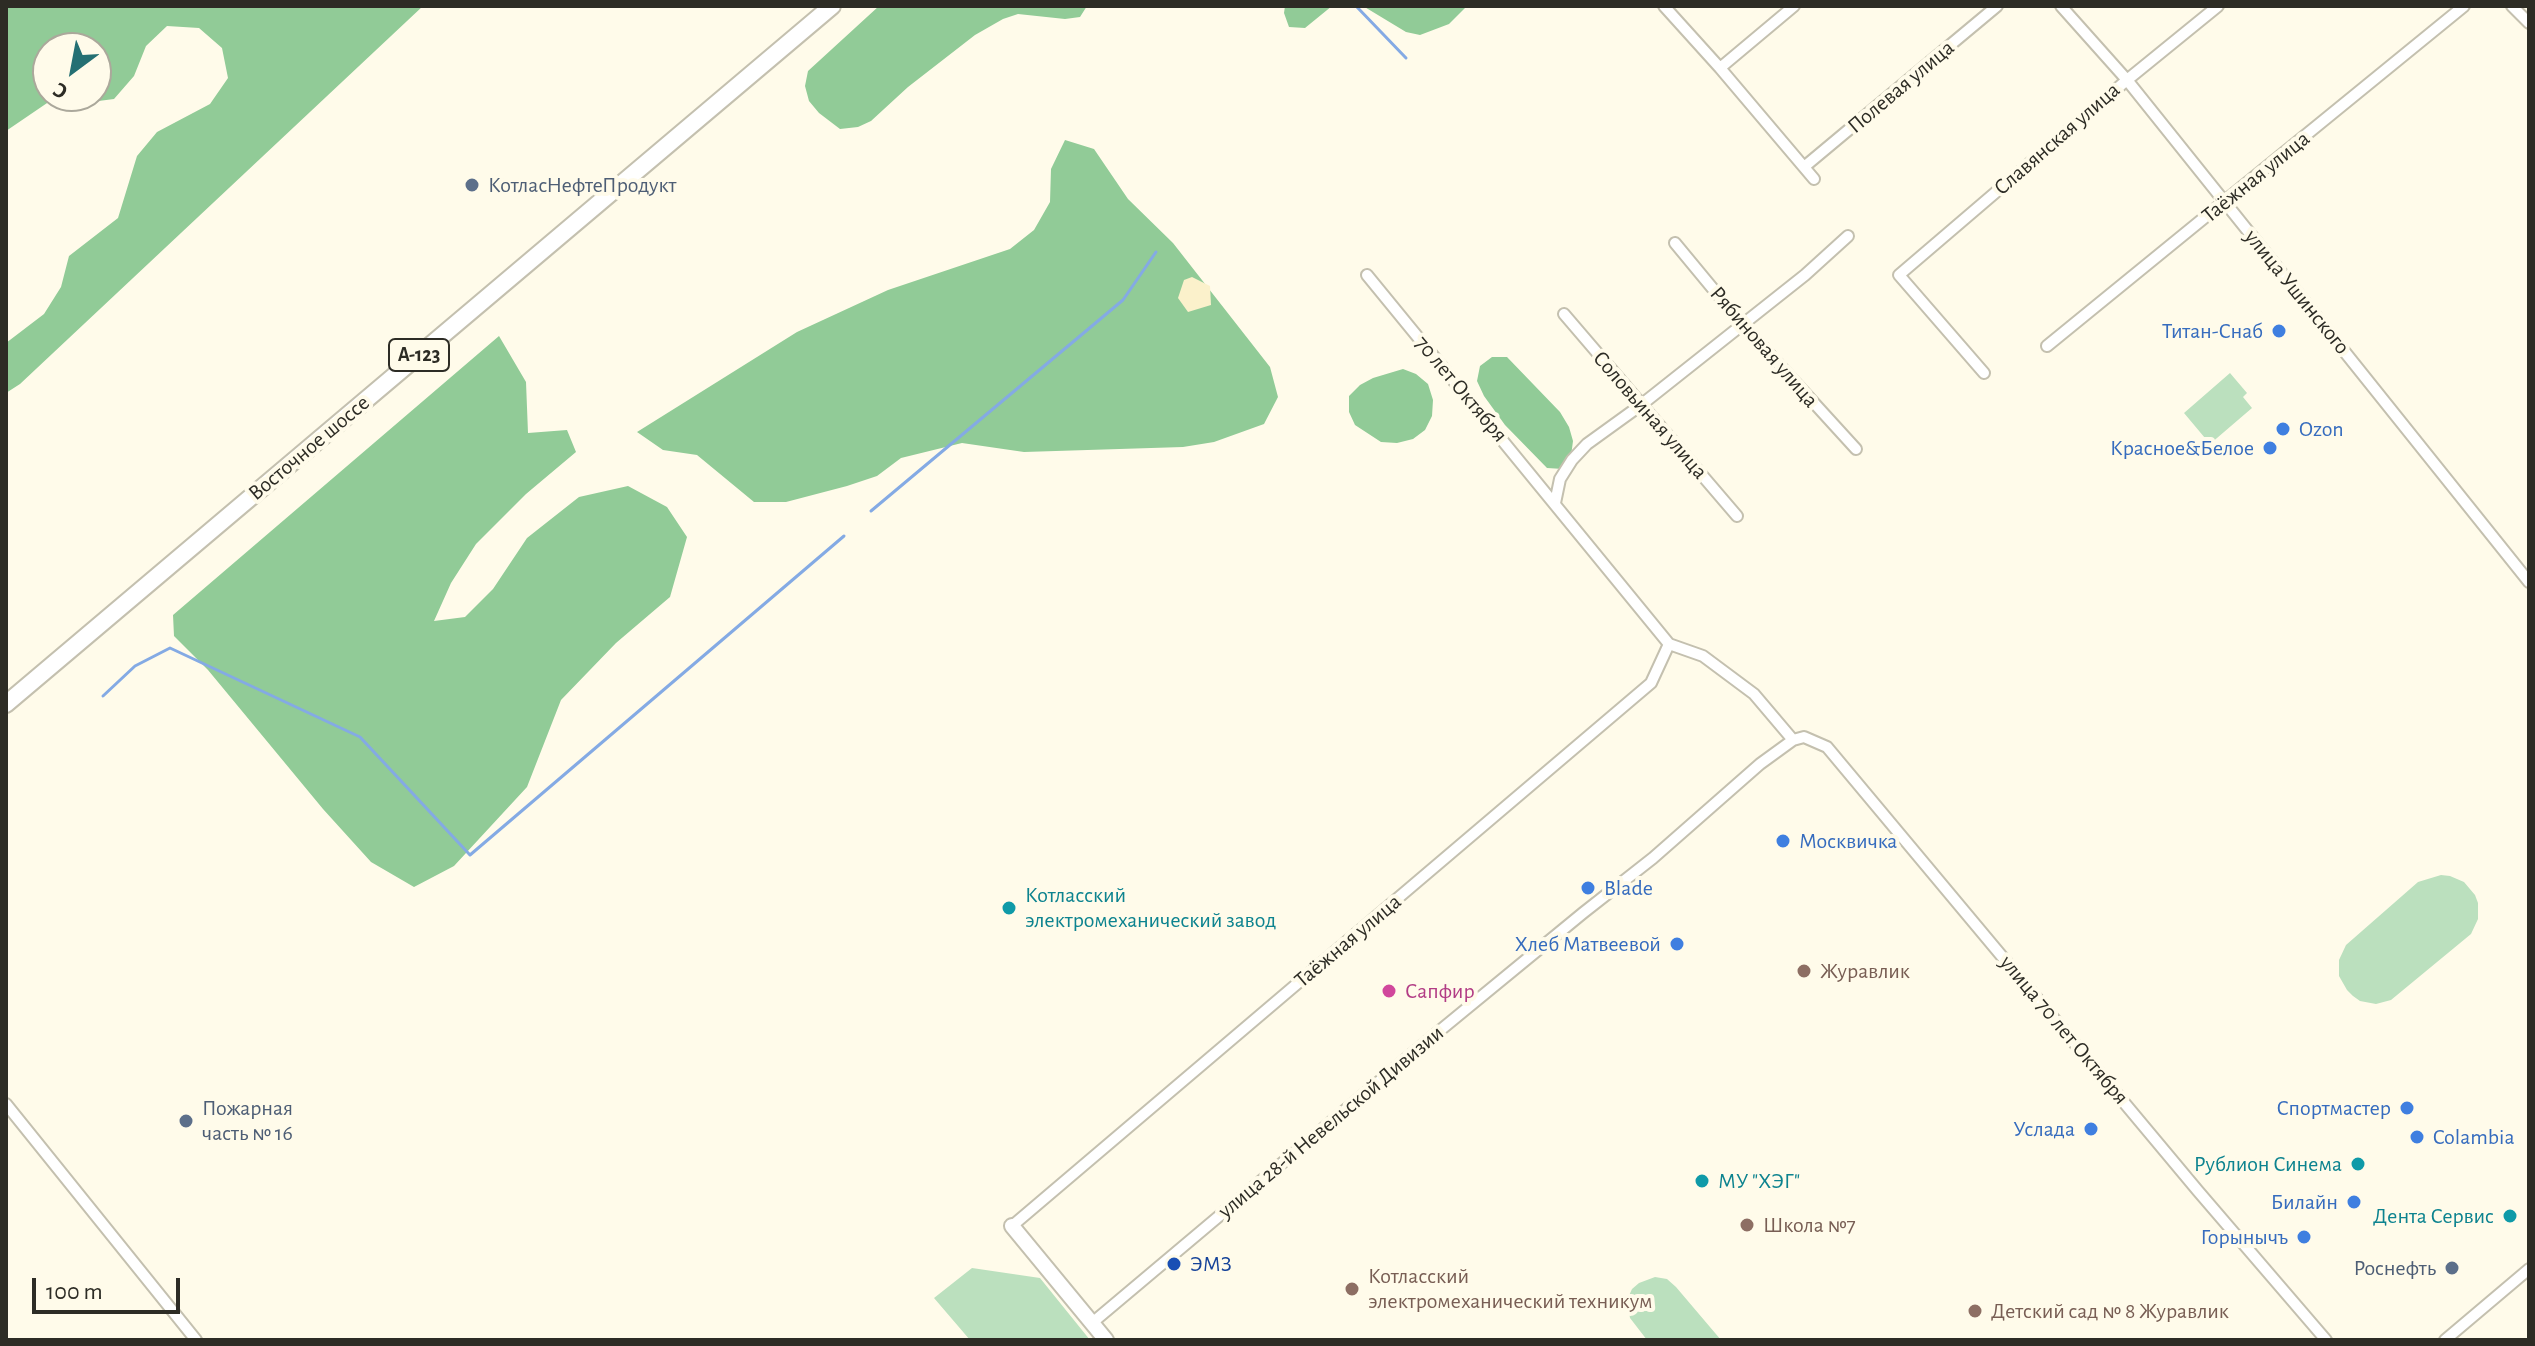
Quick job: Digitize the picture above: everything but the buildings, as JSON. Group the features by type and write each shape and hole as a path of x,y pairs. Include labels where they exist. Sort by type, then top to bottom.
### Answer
{"main road":[{"name":"Восточное шоссе","path":"6,704 832,6"}],"street":[{"path":"1664,6 1814,179"},
{"path":"1720,68 1794,6"},
{"name":"Полевая улица","path":"1804,167 1997,6"},
{"name":"улица Ушинского","path":"2061,6 2127,80 2529,582"},
{"name":"Славянская улица","path":"1984,373 1899,275 2218,6"},
{"name":"Таёжная улица","path":"2047,346 2464,6"},
{"path":"2512,6 2529,23"},
{"path":"1555,503 1560,479 1587,444 1805,275 1848,236"},
{"name":"Рябиновая улица","path":"1675,243 1742,324 1856,449"},
{"name":"70 лет Октября","path":"1367,275 1669,644"},
{"name":"Соловьиная улица","path":"1564,314 1737,516"},
{"path":"1669,644 1703,656 1754,694 1793,740"},
{"name":"Таёжная улица","path":"1012,1226 1651,683 1669,644"},
{"name":"улица 70 лет Октября","path":"1793,740 1804,737 1827,747 2326,1340"},
{"name":"улица 28-й Невельской Дивизии","path":"1092,1323 1420,1047 1653,858 1760,764 1793,740"},
{"path":"6,1104 196,1340"},
{"path":"1012,1226 1106,1340"},
{"path":"2445,1340 2529,1269"}],"green space":[{"path":"6,6 423,6 20,384 6,393 6,343 44,314 61,287 69,256 118,218 137,156 157,132 210,104 228,78 222,48 199,28 167,26 146,46 134,76 112,99 112,32 32,32 34,112 6,131"},
{"path":"879,6 1087,6 1080,17 1065,19 1018,14 1003,19 975,35 908,87 871,121 858,127 840,129 809,101 805,86 808,71"},
{"path":"1285,6 1332,6 1305,28 1289,27"},
{"path":"1363,6 1467,6 1449,24 1420,35 1406,32"},
{"path":"1065,140 1094,149 1128,199 1173,243 1270,367 1278,397 1264,424 1214,442 1183,447 1024,452 962,443 901,458 877,476 786,502 754,502 697,455 663,450 637,432 797,332 888,290 1010,249 1034,230 1050,202 1051,169"},
{"path":"499,336 526,382 528,433 567,430 576,452 526,494 476,544 451,583 434,621 465,617 493,589 527,538 579,497 628,486 667,507 687,537 670,597 616,643 561,700 527,787 454,866 414,887 371,862 323,809 208,670 174,636 173,615"},
{"path":"1492,357 1507,357 1560,412 1573,441 1571,456 1563,469 1547,468 1505,425 1484,396 1477,381 1480,366"},
{"path":"1403,369 1416,374 1428,384 1433,400 1432,416 1425,430 1413,439 1397,443 1381,442 1355,425 1349,412 1349,396 1373,378"},
{"path":"2230,373 2247,393 2243,397 2252,408 2210,444 2184,413"},
{"path":"2441,875 2464,882 2475,895 2478,919 2471,934 2391,1000 2376,1004 2360,1001 2347,990 2339,976 2339,960 2346,945 2418,882"},
{"path":"972,1268 1040,1278 1090,1340 970,1340 934,1298"},
{"path":"1655,1277 1667,1279 1676,1287 1721,1340 1647,1340 1630,1318 1627,1300 1639,1283"}],"sand":[{"path":"1192,277 1210,286 1211,305 1188,312 1178,298 1184,280"}],"waterway":[{"path":"1356,6 1406,58"},
{"path":"871,511 1123,300 1156,252"},
{"path":"103,696 135,666 170,648 360,737 470,855 844,536"}],"place":[{"name":"КотласНефтеПродукт","path":"472,185"},
{"name":"Титан-Снаб","path":"2279,331"},
{"name":"Ozon","path":"2283,429"},
{"name":"Красное&Белое","path":"2270,448"},
{"name":"Москвичка","path":"1783,841"},
{"name":"Blade","path":"1588,888"},
{"name":"Котласский электромеханический завод","path":"1009,908"},
{"name":"Хлеб Матвеевой","path":"1677,944"},
{"name":"Журавлик","path":"1804,971"},
{"name":"Сапфир","path":"1389,991"},
{"name":"Спортмастер","path":"2407,1108"},
{"name":"Пожарная часть № 16","path":"186,1121"},
{"name":"Услада","path":"2091,1129"},
{"name":"Colambia","path":"2417,1137"},
{"name":"Рублион Синема","path":"2358,1164"},
{"name":"МУ \"ХЭГ\"","path":"1702,1181"},
{"name":"Билайн","path":"2354,1202"},
{"name":"Дента Сервис","path":"2510,1216"},
{"name":"Школа №7","path":"1747,1225"},
{"name":"Горынычъ","path":"2304,1237"},
{"name":"ЭМЗ","path":"1174,1264"},
{"name":"Роснефть","path":"2452,1268"},
{"name":"Котласский электромеханический техникум","path":"1352,1289"},
{"name":"Детский сад № 8 Журавлик","path":"1975,1311"}]}
